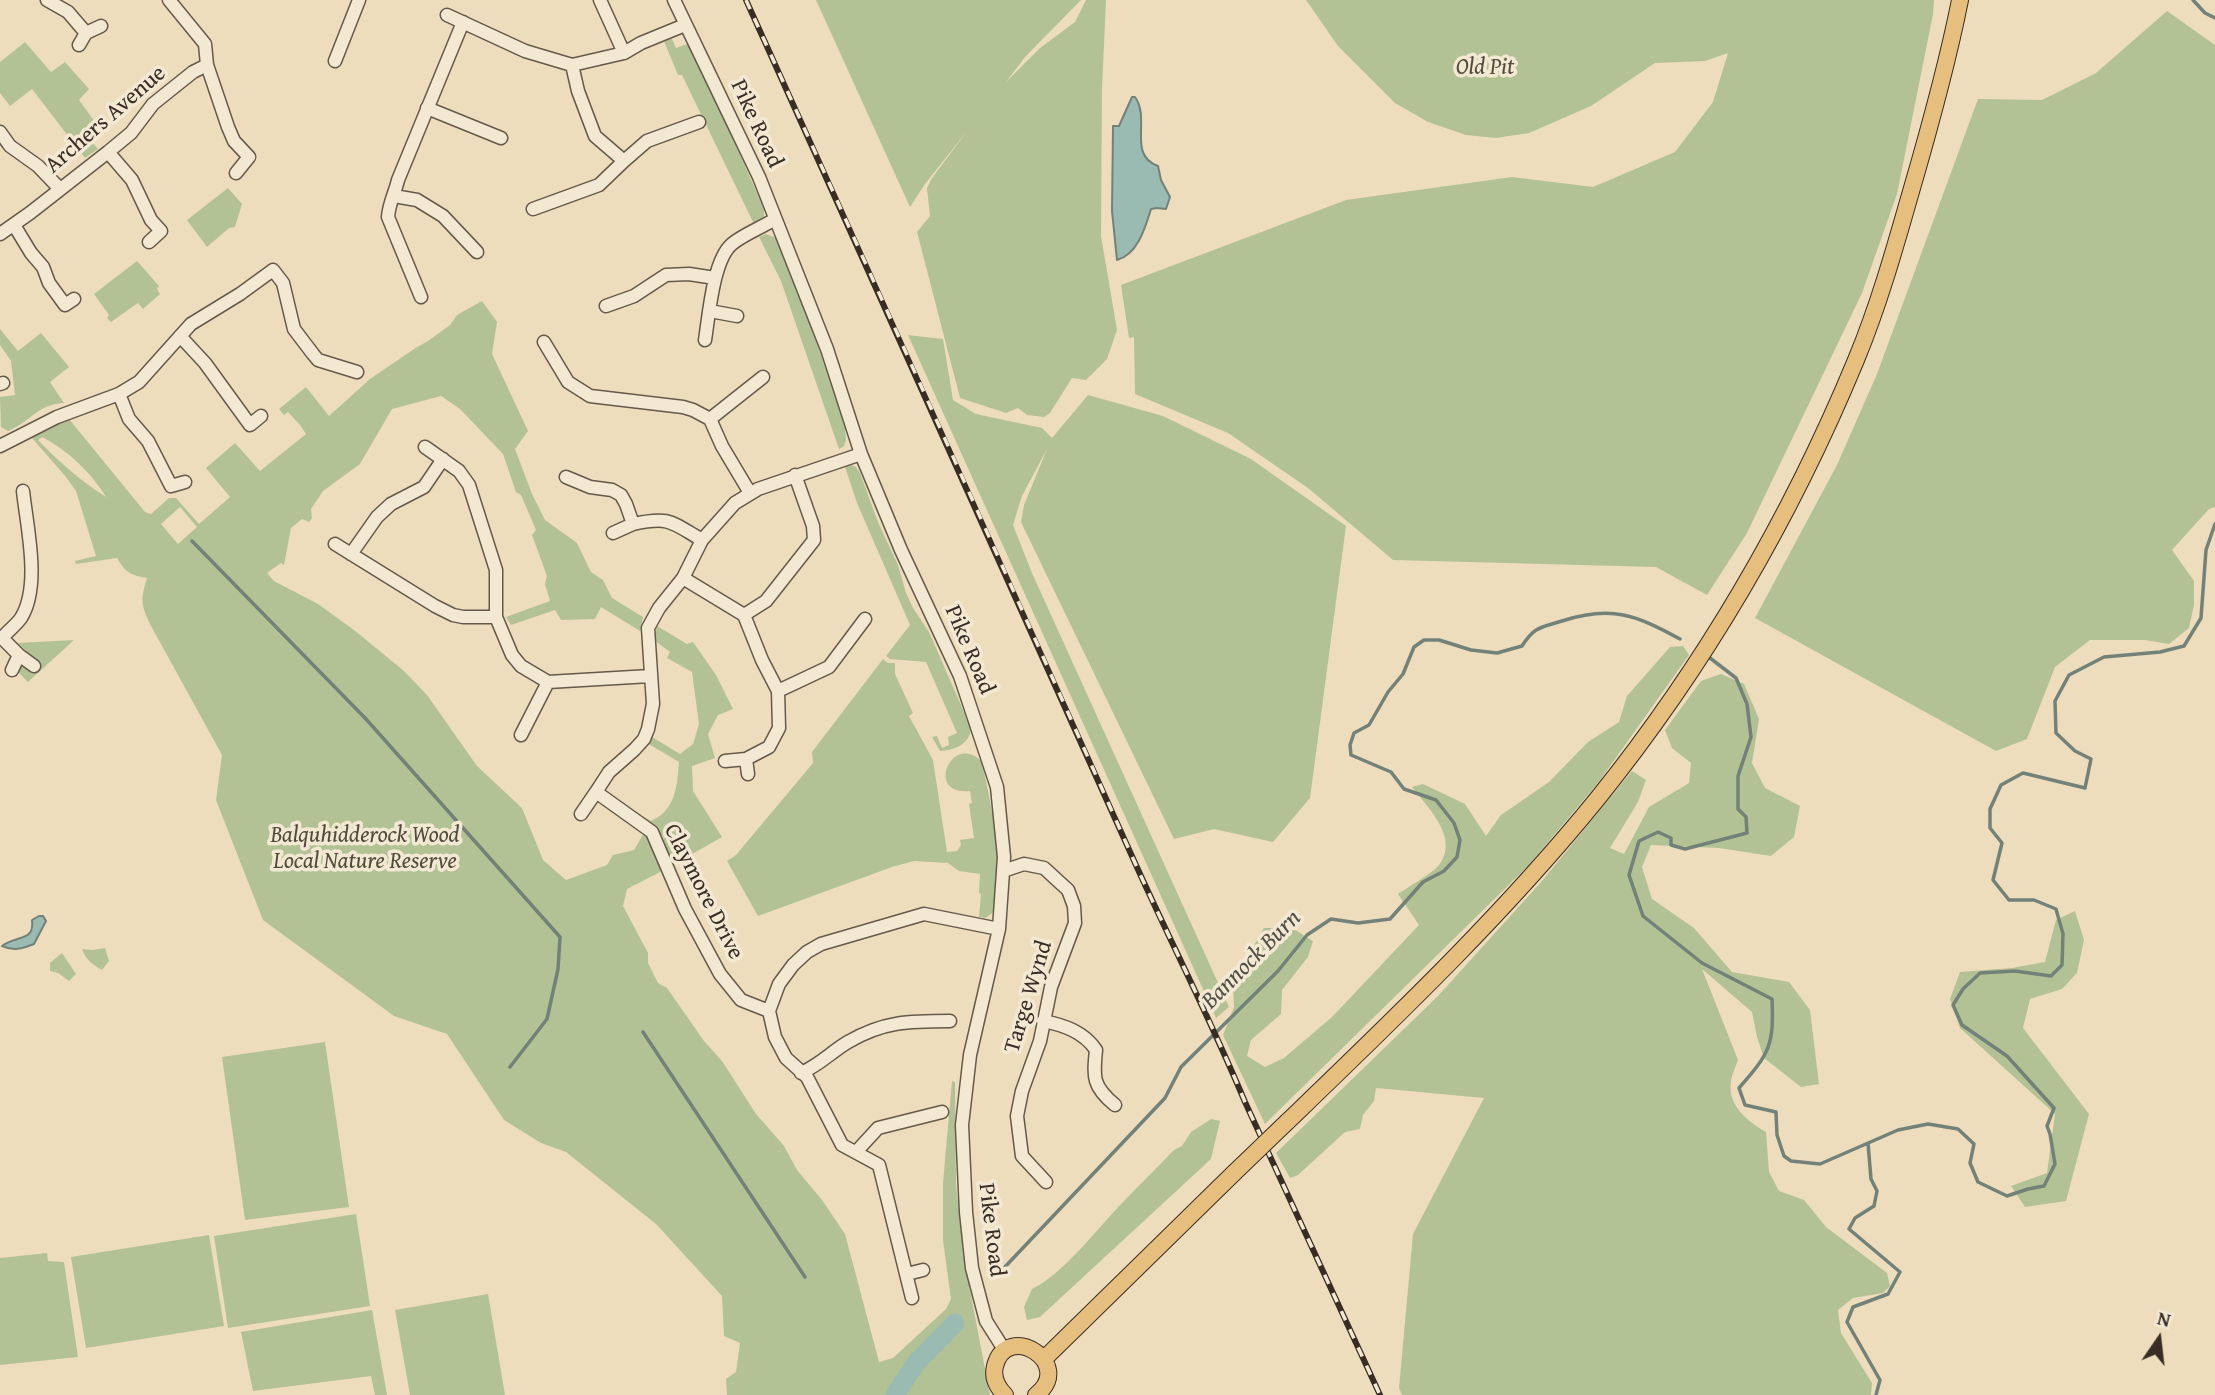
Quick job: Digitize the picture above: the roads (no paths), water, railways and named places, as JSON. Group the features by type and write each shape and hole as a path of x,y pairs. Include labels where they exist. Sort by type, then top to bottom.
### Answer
{"main road":[{"path":"1040,1355 1079,1323 1428,986 1536,871 1599,797 1671,701 1759,561 1805,473 1856,360 1891,263 1946,64 1960,0"},
{"path":"1006,1395 995,1382 994,1373 999,1357 1005,1351 1021,1346 1040,1355 1048,1376 1040,1394"}],"street":[{"path":"47,0 68,12 86,33"},
{"path":"169,0 205,44 207,65 228,127 234,141 249,157 236,173"},
{"path":"335,61 359,0"},
{"path":"600,0 624,53"},
{"name":"Pike Road","path":"674,0 759,177 827,349 861,454 901,550 960,676 997,787 1004,858 999,929 966,1083 962,1163 972,1268 986,1321 1005,1351"},
{"path":"447,15 525,51 572,65 624,53 685,25"},
{"path":"421,297 388,217 389,206 463,22"},
{"path":"79,45 86,33 101,26"},
{"name":"Archers Avenue","path":"0,234 108,152 131,133 153,104 193,72 207,65"},
{"path":"572,65 578,91 595,136 624,161"},
{"path":"427,108 495,131"},
{"path":"533,209 599,185 647,141 699,122"},
{"path":"0,132 10,146 38,166 60,189"},
{"path":"108,152 132,180 151,220 161,231 149,242"},
{"path":"394,196 417,200 443,216 477,252"},
{"path":"705,340 715,278 723,255 731,244 775,219"},
{"path":"14,225 43,267 49,284 70,302 55,314"},
{"path":"1,444 57,417 118,394 139,382 191,324 273,270 283,283 294,330 313,354 318,360 357,372"},
{"path":"606,306 634,296 666,275 689,274 715,278"},
{"path":"710,311 737,316"},
{"path":"180,337 205,363 246,428 261,416"},
{"path":"544,342 568,382 590,396 683,407 710,419 722,446 750,493"},
{"path":"710,419 763,377"},
{"path":"118,394 129,419 148,441 171,486 186,482"},
{"path":"425,447 459,471 469,485 496,570 496,617 512,655 521,666 548,682 650,676"},
{"path":"581,814 609,772 624,761 644,739 653,704 648,628 659,608 683,578 702,540 735,503 750,493 861,454"},
{"path":"351,554 377,517 391,504 424,487 443,459"},
{"path":"744,615 766,601 814,540 813,526 795,475"},
{"path":"566,477 621,495 633,524"},
{"path":"23,491 33,582 30,600 20,619 1,637 34,666"},
{"path":"613,533 633,524 656,519 668,520 702,540"},
{"path":"335,544 453,615 496,617"},
{"path":"683,578 744,615 778,691 779,728 769,747 746,759 725,761"},
{"path":"778,691 829,667 865,619"},
{"path":"12,670 19,655"},
{"path":"521,735 548,682"},
{"path":"746,759 748,774"},
{"name":"Claymore Drive","path":"596,792 652,832 685,909 720,974 741,1000 769,1012"},
{"name":"Targe Wynd","path":"1003,871 1024,864 1044,869 1068,890 1074,906 1075,923 1051,987 1040,1041 1022,1091 1017,1116 1022,1156 1046,1182"},
{"path":"912,1298 879,1165 842,1144 807,1077 786,1058 775,1037 769,1012 779,984 793,965 807,951 821,944 924,914 999,929"},
{"path":"802,1073 818,1065 848,1042 889,1024 907,1020 950,1021"},
{"path":"1043,1021 1063,1025 1089,1039 1096,1050 1095,1082 1102,1094 1115,1105"},
{"path":"856,1152 878,1128 942,1112"},
{"path":"907,1274 923,1270"}],"water":[{"path":"1132,97 1135,97 1139,106 1144,154 1158,166 1161,180 1170,197 1166,209 1151,209 1135,246 1117,260 1112,211 1113,126 1119,126"},
{"path":"43,916 46,921 34,944 18,949 2,946 28,935 31,932 32,920"}],"waterway":[{"name":"Bannock Burn","path":"2193,0 2205,13 2215,18"},
{"name":"Bannock Burn","path":"1710,658 1736,678 1747,704 1751,737 1738,776 1738,809 1746,817 1747,833 1685,849 1671,845 1671,838 1658,832 1639,841 1629,875 1643,916 1702,963 1772,999 1772,1027 1768,1048 1758,1066 1739,1088 1745,1105 1776,1112 1777,1135 1784,1156 1791,1161 1820,1164 1898,1130 1928,1124 1958,1129 1974,1144 1970,1163 1978,1182 2007,1196 2044,1186 2055,1164 2047,1126 2054,1108 2007,1056 1962,1025 1953,1005 1963,989 1980,973 2015,971 2051,976 2062,965 2063,934 2056,909 2034,900 2009,900 1993,880 2002,843 1990,828 1990,809 2001,785 2023,773 2085,788 2091,759 2075,751 2056,733 2055,701 2069,675 2104,657 2160,652 2184,646 2201,618 2206,550 2215,524"},
{"path":"192,541 366,719 560,937 558,969 547,1019 510,1067"},
{"name":"Bannock Burn","path":"1002,1270 1165,1098 1181,1067 1278,971 1307,935 1331,919 1358,923 1390,919 1423,882 1444,871 1457,857 1460,840 1454,823 1436,800 1404,789 1391,772 1351,755 1350,745 1354,733 1369,725 1388,692 1403,674 1414,647 1424,640 1439,640 1471,650 1497,653 1522,646 1535,631 1543,627 1580,616 1610,613 1637,619 1680,639"},
{"path":"643,1032 805,1277"},
{"path":"1868,1143 1871,1179 1877,1191 1874,1206 1855,1218 1849,1229 1900,1272 1888,1294 1853,1307 1847,1322 1880,1380 1876,1395"},
{"name":"Bannock Burn","path":"895,1395 916,1363 955,1323"}],"railway":[{"path":"746,0 1145,885 1380,1395"}],"park label":[{"name":"Old Pit","path":"1485,68"},
{"name":"Balquhidderock Wood Local Nature Reserve","path":"365,849"}]}
